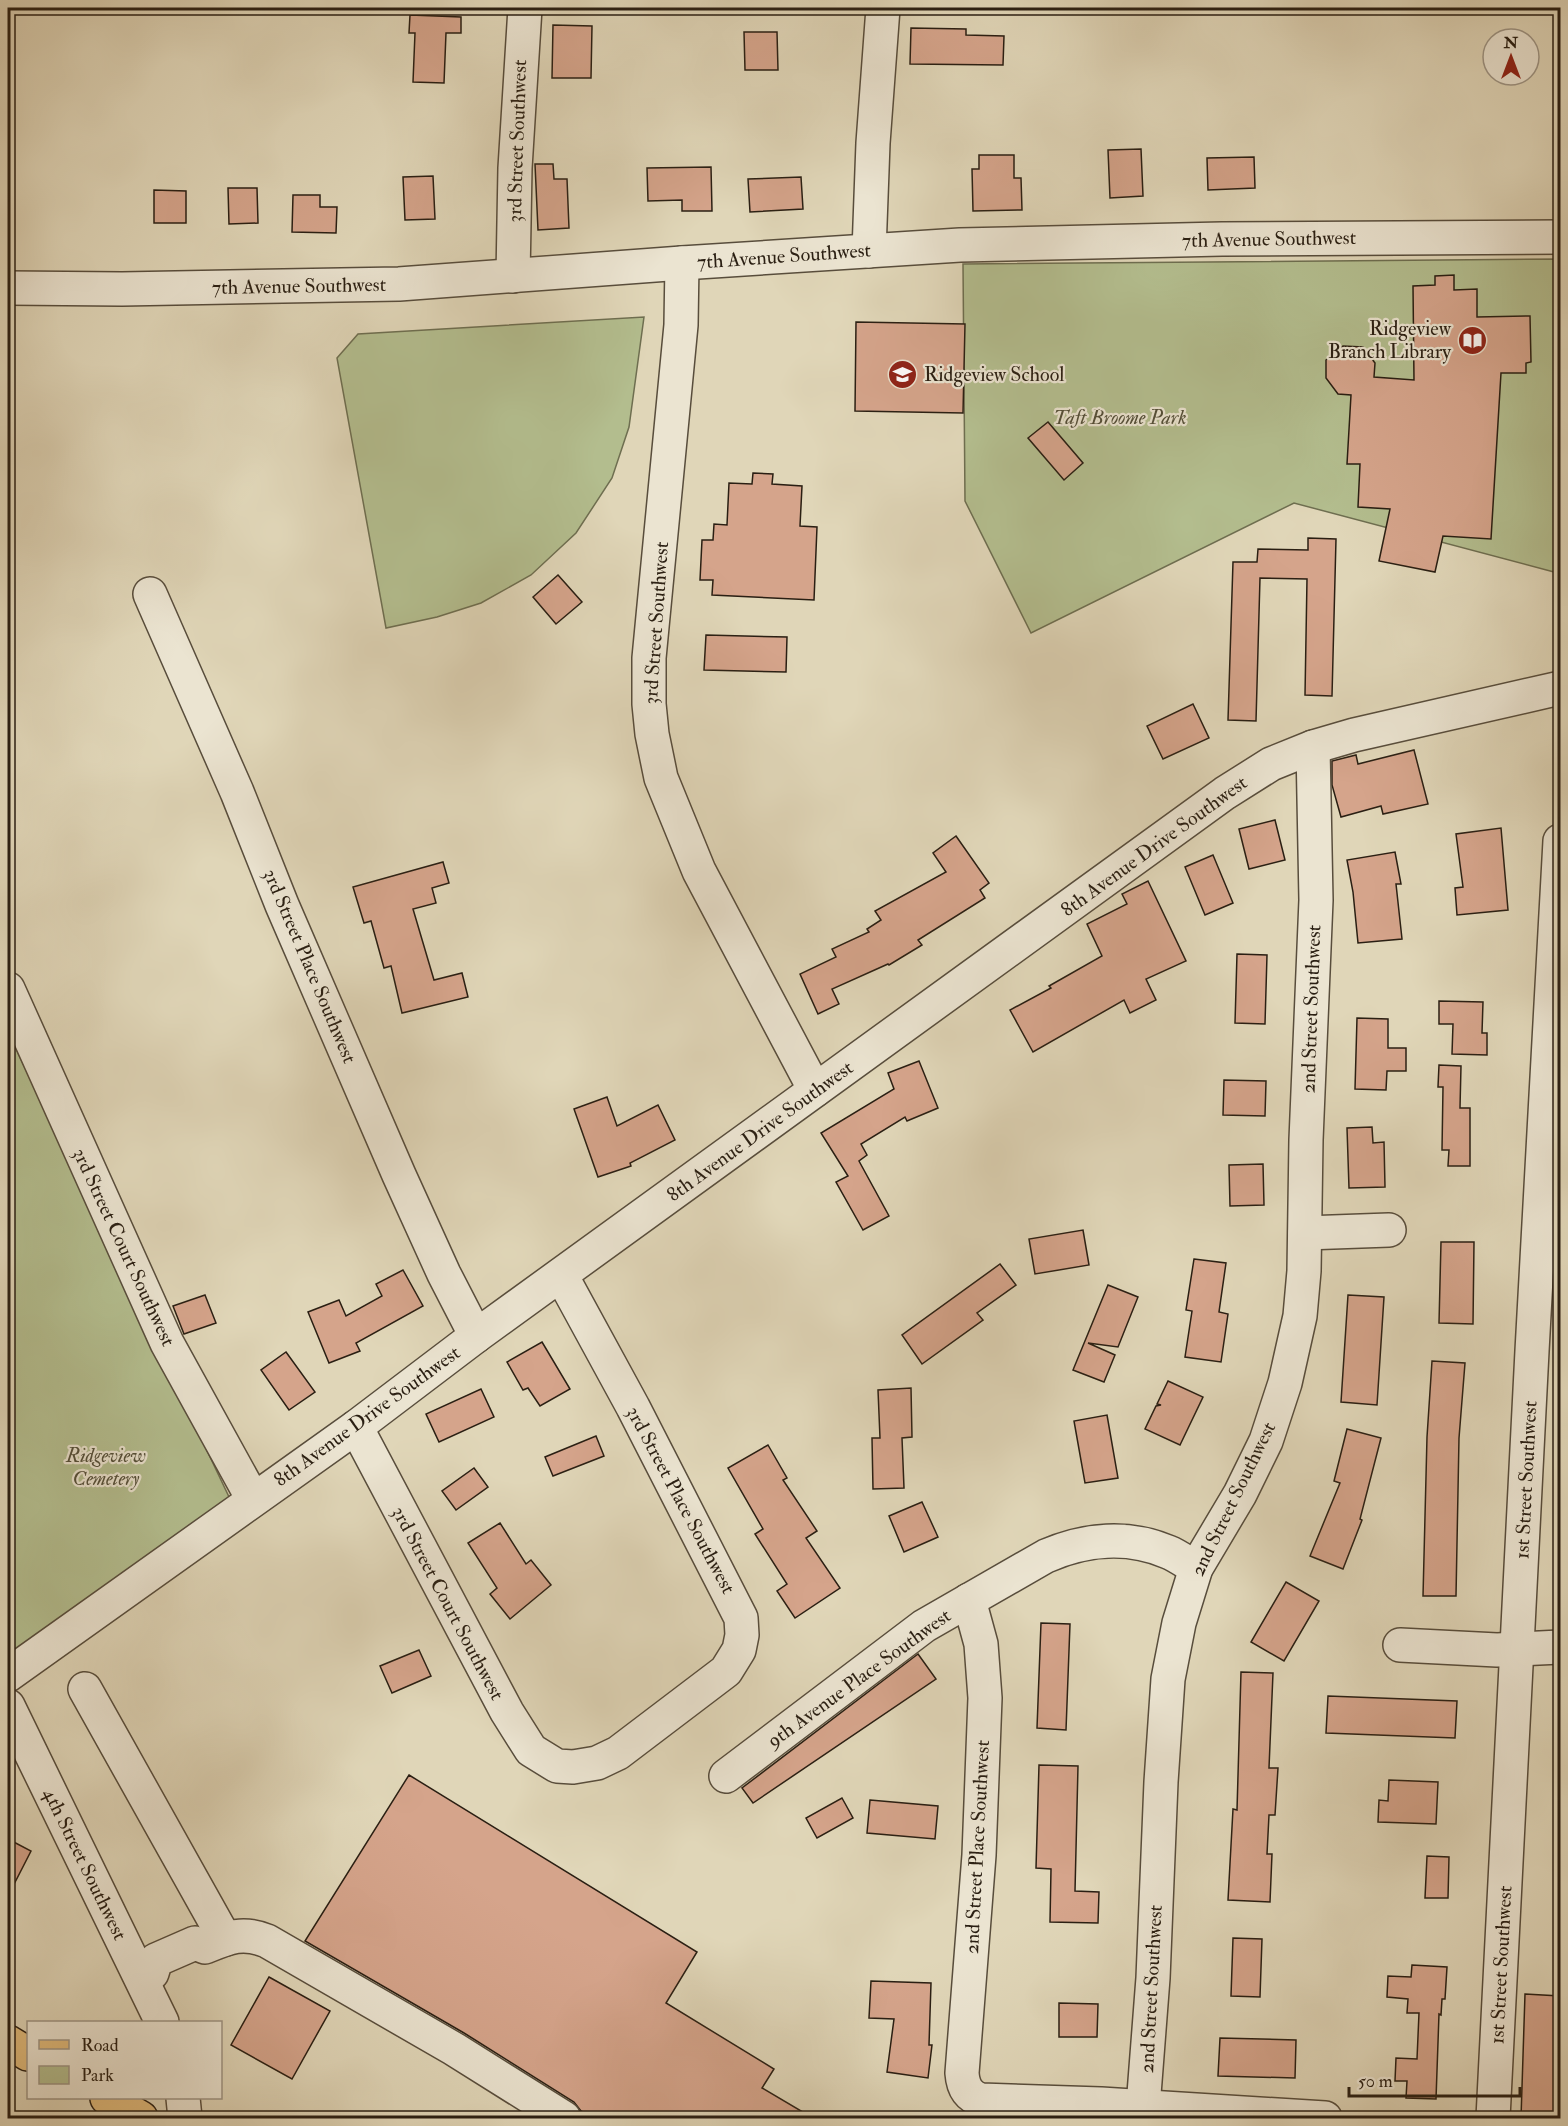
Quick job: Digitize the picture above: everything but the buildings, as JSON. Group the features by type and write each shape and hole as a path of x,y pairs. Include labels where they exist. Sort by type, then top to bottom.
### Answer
{"main road":[{"path":"8,2043 27,2053"},
{"path":"110,2099 141,2118"}],"street":[{"name":"3rd Street Southwest","path":"513,276 515,168 525,8"},
{"path":"540,8 549,8"},
{"path":"869,251 873,143 883,8"},
{"name":"7th Avenue Southwest","path":"8,288 122,289 387,285 960,245 1213,239 1560,237"},
{"name":"3rd Street Southwest","path":"682,263 680,336 649,658 649,704 652,734 661,778 699,872 815,1090"},
{"name":"3rd Street Place Southwest","path":"150,594 237,792 282,905 399,1175 444,1274 476,1336"},
{"name":"8th Avenue Drive Southwest","path":"8,1675 253,1498 356,1427 476,1336 1225,794 1271,764 1313,747 1354,735 1560,688"},
{"name":"2nd Street Southwest","path":"1143,2107 1153,1978 1161,1782 1168,1679 1179,1623 1196,1568 1240,1494 1266,1442 1286,1383 1300,1316 1304,1271 1306,1140 1316,900 1313,747"},
{"name":"1st Street Southwest","path":"1493,2118 1560,841"},
{"name":"3rd Street Court Southwest","path":"8,989 167,1343 253,1498"},
{"path":"1305,1233 1389,1230"},
{"name":"3rd Street Place Southwest","path":"557,1766 573,1767 597,1763 618,1753 726,1671 736,1658 742,1635 741,1618 633,1407 561,1275"},
{"name":"3rd Street Court Southwest","path":"356,1427 507,1712 531,1750 557,1766"},
{"name":"9th Avenue Place Southwest","path":"726,1776 924,1626 1046,1556 1091,1542 1123,1541 1168,1552 1196,1568"},
{"name":"2nd Street Place Southwest","path":"969,1600 981,1644 985,1698 979,1855 963,2084 969,2094 981,2100 1143,2107"},
{"path":"1400,1645 1497,1650 1560,1647"},
{"path":"85,1689 215,1943"},
{"name":"4th Street Southwest","path":"8,1706 146,1976 162,2021"},
{"path":"146,1976 164,1977 201,1959 215,1943 252,1934 454,2049 564,2118"},
{"path":"183,2099 184,2118"},
{"path":"1143,2107 1326,2118"}],"green space":[{"name":"Taft Broome Park","path":"1560,259 1560,443 1554,572 1294,503 1031,633 965,501 963,264"},
{"path":"644,317 629,427 612,478 576,533 531,575 481,603 437,617 386,628 337,358 358,334"},
{"name":"Ridgeview Cemetery","path":"8,1032 230,1499 8,1659"}],"place":[{"name":"Ridgeview Branch Library","path":"1472,340"},
{"name":"Ridgeview School","path":"903,374"}]}
